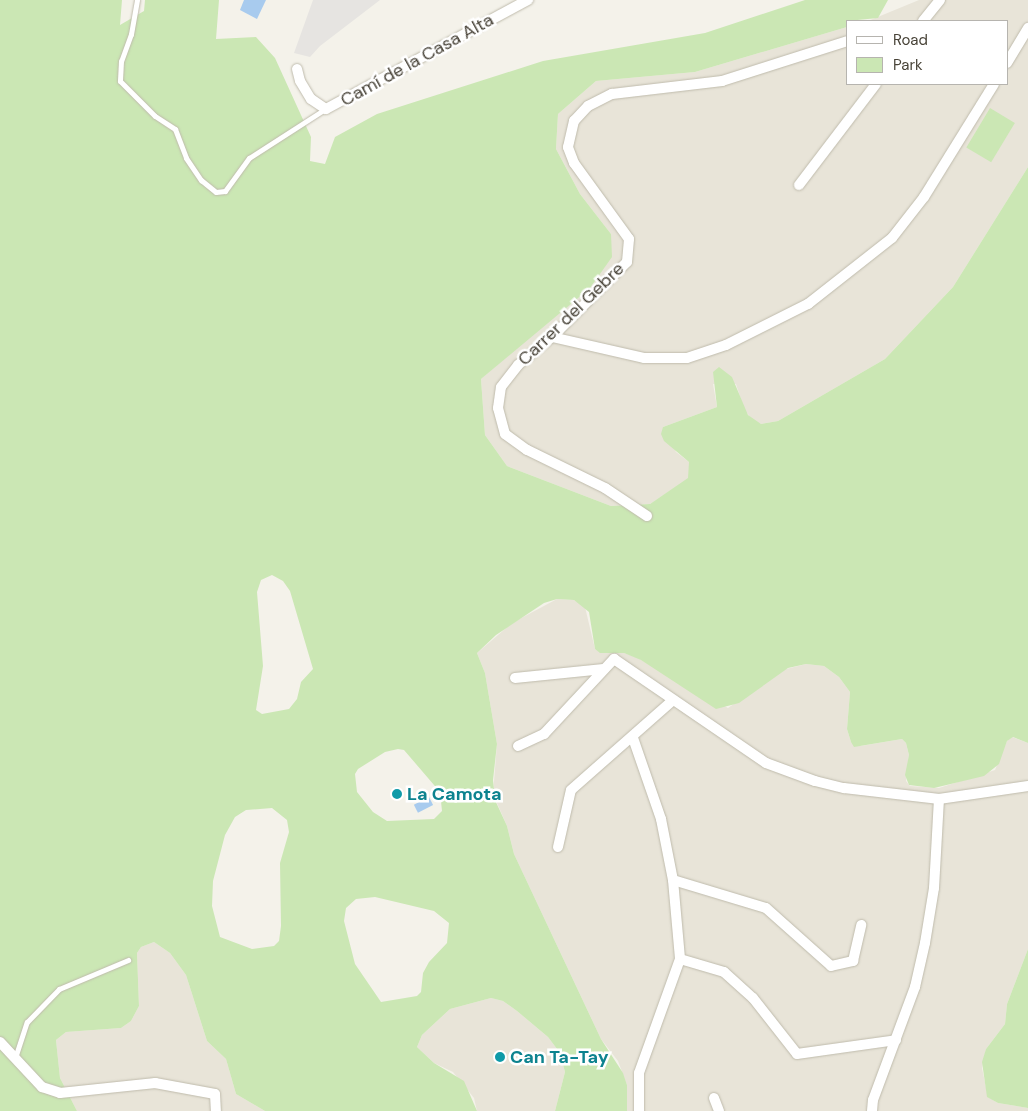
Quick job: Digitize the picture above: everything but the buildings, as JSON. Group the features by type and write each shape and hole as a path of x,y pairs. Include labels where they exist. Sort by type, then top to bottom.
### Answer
{"street":[{"name":"Camí de la Casa Alta","path":"297,69 300,82 311,99 326,109 528,0"},
{"path":"924,20 940,0"},
{"path":"1008,61 1028,28"},
{"name":"Carrer del Gebre","path":"648,516 605,488 527,450 505,434 498,408 501,387 518,365 552,336 628,262 629,239 574,163 568,147 574,121 588,106 612,94 722,81 846,41"},
{"path":"799,185 875,85"},
{"path":"552,336 644,358 687,358 726,345 808,304 892,238 924,197 993,85"},
{"path":"518,746 544,734 614,659 672,701 766,763 782,769 844,788 939,799 1028,786"},
{"path":"515,678 604,669"},
{"path":"558,847 571,790 633,738 672,701"},
{"path":"633,738 661,819 673,880 680,959 639,1073 639,1111"},
{"path":"872,1111 915,987 925,942 934,888 939,799"},
{"path":"673,880 766,908 831,966 853,961 861,925"},
{"path":"680,959 724,972 752,998 797,1054 896,1040"},
{"path":"0,1042 42,1088 60,1092 154,1083 215,1094 216,1111"},
{"path":"714,1098 719,1111"}],"lane":[{"path":"137,0 131,34 121,61 120,81 155,116 175,129 186,158 201,180 216,192 225,191 249,158 326,109"},
{"path":"15,1058 27,1022 59,988 128,960"}],"shaded area":[{"path":"313,0 380,0 320,46 310,57 294,53"},
{"path":"919,0 1028,0 1028,167 953,287 885,359 778,421 761,424 753,421 744,409 736,384 713,384 717,407 663,427 676,452 689,462 691,469 688,479 650,504 611,506 507,466 485,435 481,379 532,334 611,234 580,194 556,149 558,114 596,81 695,72 846,27 846,85 1008,85 1008,20 870,20"},
{"path":"557,599 574,600 585,607 595,649 600,652 624,653 636,657 728,708 782,670 806,664 824,666 839,677 850,692 847,729 851,742 861,746 902,739 906,743 909,755 906,781 910,786 939,788 995,770 1007,741 1012,737 1028,743 1028,949 1007,1004 1005,1024 986,1049 982,1068 988,1097 998,1103 1028,1108 1028,1111 627,1111 627,1085 618,1061 601,1039 514,854 507,826 493,794 497,744 485,673 477,653 512,623"},
{"path":"154,942 170,953 186,975 207,1041 226,1059 236,1094 265,1111 77,1111 60,1078 56,1040 66,1032 121,1028 131,1021 139,1006 137,953 141,947"},
{"path":"491,998 503,1001 517,1011 548,1037 560,1053 565,1072 555,1111 477,1111 474,1098 453,1072 434,1063 417,1047 422,1035 450,1009"}],"green space":[{"path":"0,0 122,0 120,25 144,11 145,0 219,0 216,39 256,37 275,58 311,137 310,161 325,164 335,137 377,114 543,61 705,33 805,0 888,0 878,18 846,20 846,27 695,72 596,81 558,114 556,149 580,194 611,234 612,257 590,288 481,379 485,435 507,466 611,506 650,504 688,478 689,462 664,441 661,434 663,427 717,407 713,372 719,367 732,377 748,415 761,424 778,421 885,359 953,287 1028,167 1028,743 1013,737 1007,741 999,764 984,776 934,788 909,785 905,775 909,755 906,743 902,739 854,747 847,729 850,692 839,677 824,666 806,664 788,668 739,703 716,709 641,660 624,653 600,653 595,649 589,612 574,600 557,599 544,603 496,635 477,653 485,673 497,744 493,780 495,800 507,826 514,854 601,1039 623,1073 627,1085 627,1111 555,1111 565,1072 560,1053 548,1037 517,1011 503,1001 491,998 450,1009 422,1035 417,1047 434,1063 464,1081 477,1111 265,1111 236,1094 226,1059 207,1041 186,975 170,953 154,942 141,947 137,953 139,1006 131,1021 121,1028 66,1032 56,1040 60,1078 77,1111 0,1111","holes":["272,575 283,581 290,591 313,669 301,682 297,699 289,709 262,714 256,710 263,666 257,592 261,580","398,749 404,750 440,792 442,811 434,819 387,821 373,812 357,792 355,774 358,769 385,752","272,808 287,820 289,832 280,863 281,926 279,941 274,946 252,949 220,937 212,906 213,881 225,835 235,817 246,810","375,897 434,911 449,923 447,943 429,962 423,973 421,992 417,996 381,1002 355,964 344,921 346,908 356,899"]},
{"path":"990,108 1015,123 991,162 966,147"},
{"path":"1028,949 1028,1108 998,1103 987,1097 982,1062 986,1049 1005,1024 1007,1004"}],"water":[{"path":"244,0 266,0 257,19 240,10"},
{"path":"429,797 433,805 418,813 414,805"}],"place":[{"name":"La Camota","path":"397,794"},
{"name":"Can Ta-Tay","path":"500,1057"}]}
